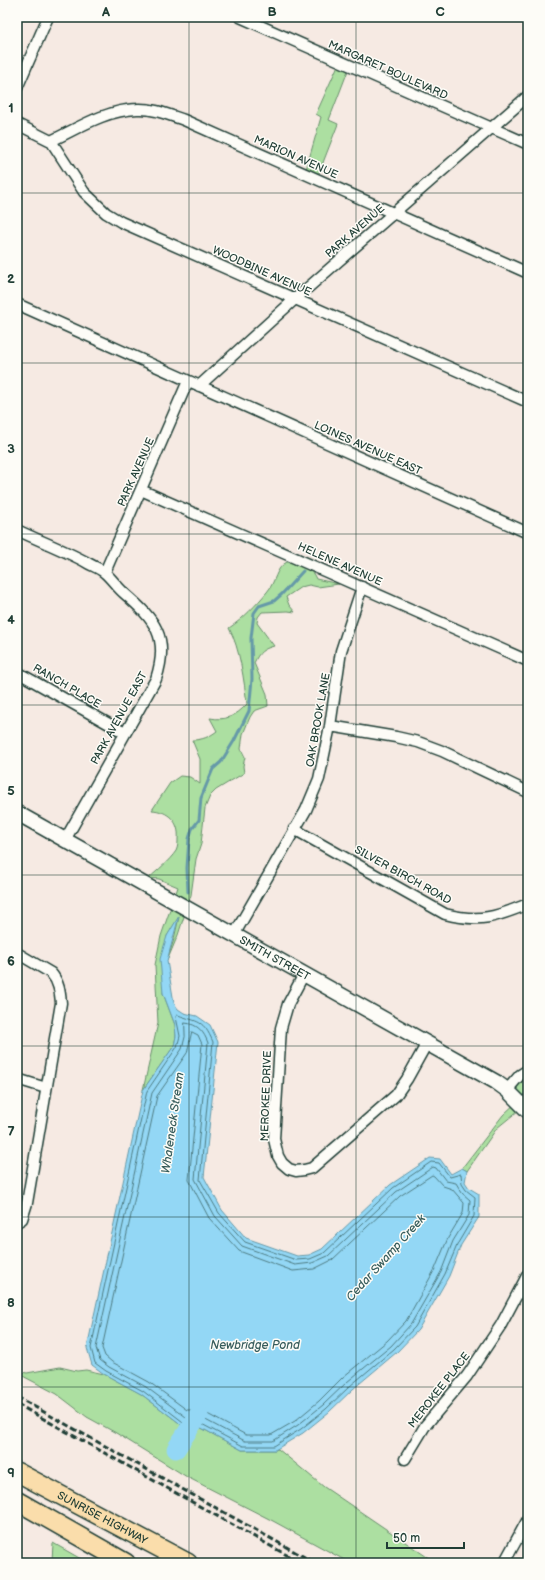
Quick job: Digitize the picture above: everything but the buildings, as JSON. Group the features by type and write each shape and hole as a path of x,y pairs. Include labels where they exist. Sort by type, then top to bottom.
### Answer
{"highway":[{"name":"SUNRISE HIGHWAY","path":"17,1472 188,1563"},
{"path":"17,1501 126,1563"}],"street":[{"path":"17,88 48,17"},
{"name":"MARGARET BOULEVARD","path":"240,17 528,144"},
{"name":"PARK AVENUE","path":"199,386 295,299 528,96"},
{"name":"MARION AVENUE","path":"51,141 114,112 137,109 162,112 191,123 528,273"},
{"path":"17,124 51,141"},
{"name":"WOODBINE AVENUE","path":"51,141 84,192 106,213 121,222 528,402"},
{"path":"17,304 188,381"},
{"name":"PARK AVENUE","path":"105,572 188,381"},
{"name":"LOINES AVENUE EAST","path":"188,381 528,533"},
{"name":"HELENE AVENUE","path":"141,490 528,661"},
{"path":"17,530 75,556 105,572"},
{"name":"PARK AVENUE EAST","path":"65,840 156,679 160,666 162,649 154,623 142,608 122,591 105,572"},
{"name":"OAK BROOK LANE","path":"234,935 306,810 319,779 330,726 341,651 362,587"},
{"name":"RANCH PLACE","path":"17,672 126,733"},
{"path":"330,726 418,742 442,751 528,792"},
{"name":"SMITH STREET","path":"17,813 496,1082 507,1090 528,1111"},
{"name":"SILVER BIRCH ROAD","path":"294,829 445,914 462,918 482,919 498,916 528,904"},
{"path":"17,953 41,967 55,978 60,988 61,1003 27,1203 22,1219 17,1222"},
{"name":"MEROKEE DRIVE","path":"304,974 284,1013 280,1043 274,1139 278,1156 288,1169 296,1171 312,1168 396,1095 407,1079 427,1043"},
{"path":"507,1090 520,1075 528,1070"},
{"path":"17,1079 46,1088"},
{"name":"MEROKEE PLACE","path":"405,1459 425,1426 468,1376 501,1325 528,1274"},
{"path":"504,1563 528,1519"}],"green space":[{"path":"339,63 349,68 329,120 338,124 317,178 305,173 321,117 316,114"},
{"path":"287,562 304,566 314,575 316,579 339,584 318,587 309,585 301,587 286,597 289,605 295,612 262,612 258,617 257,623 274,646 267,648 262,652 254,663 267,694 268,706 254,711 243,734 241,749 245,757 243,766 244,773 216,790 210,796 205,808 201,844 196,859 191,895 178,935 167,961 179,917 167,936 163,993 175,1025 176,1036 174,1046 143,1090 158,1023 155,965 161,936 178,887 159,879 149,878 173,855 178,846 177,827 172,818 158,811 152,810 170,783 180,776 190,777 200,784 200,759 192,740 205,738 217,731 210,718 221,719 230,717 239,712 247,704 239,655 229,628 254,607 263,597 270,588 280,568"},
{"path":"528,1072 528,1109 524,1106 497,1128 467,1171 462,1168 503,1115 519,1100 510,1090"},
{"path":"60,1367 77,1371 86,1370 104,1374 141,1394 178,1422 187,1431 190,1431 194,1424 242,1450 278,1449 324,1487 436,1563 350,1563 273,1521 187,1477 116,1433 87,1417 57,1394 17,1373 17,1371 27,1373"},
{"path":"53,1543 88,1563 50,1563 52,1561"}],"water":[{"name":"Newbridge Pond","path":"179,916 167,961 174,1003 178,1009 184,1013 197,1016 210,1025 218,1042 204,1177 222,1210 246,1238 297,1256 309,1255 322,1249 390,1185 430,1158 440,1159 451,1174 462,1168 467,1171 465,1182 469,1188 479,1194 479,1217 461,1245 449,1276 418,1330 397,1352 353,1389 329,1412 303,1433 275,1450 242,1450 194,1424 189,1431 187,1431 178,1422 141,1394 104,1374 92,1365 87,1348 143,1090 174,1046 176,1036 175,1025 163,993 160,959 167,936"}],"waterway":[{"name":"Whaleneck Stream","path":"188,892 187,868 189,839 192,829 199,820 201,798 213,769 221,762 234,741 249,711 252,679 251,638 254,613 259,606 274,601 303,571"},
{"name":"Cedar Swamp Creek","path":"176,1449 199,1414"}],"railway":[{"path":"17,1397 315,1563"},
{"path":"17,1404 301,1563"}]}
